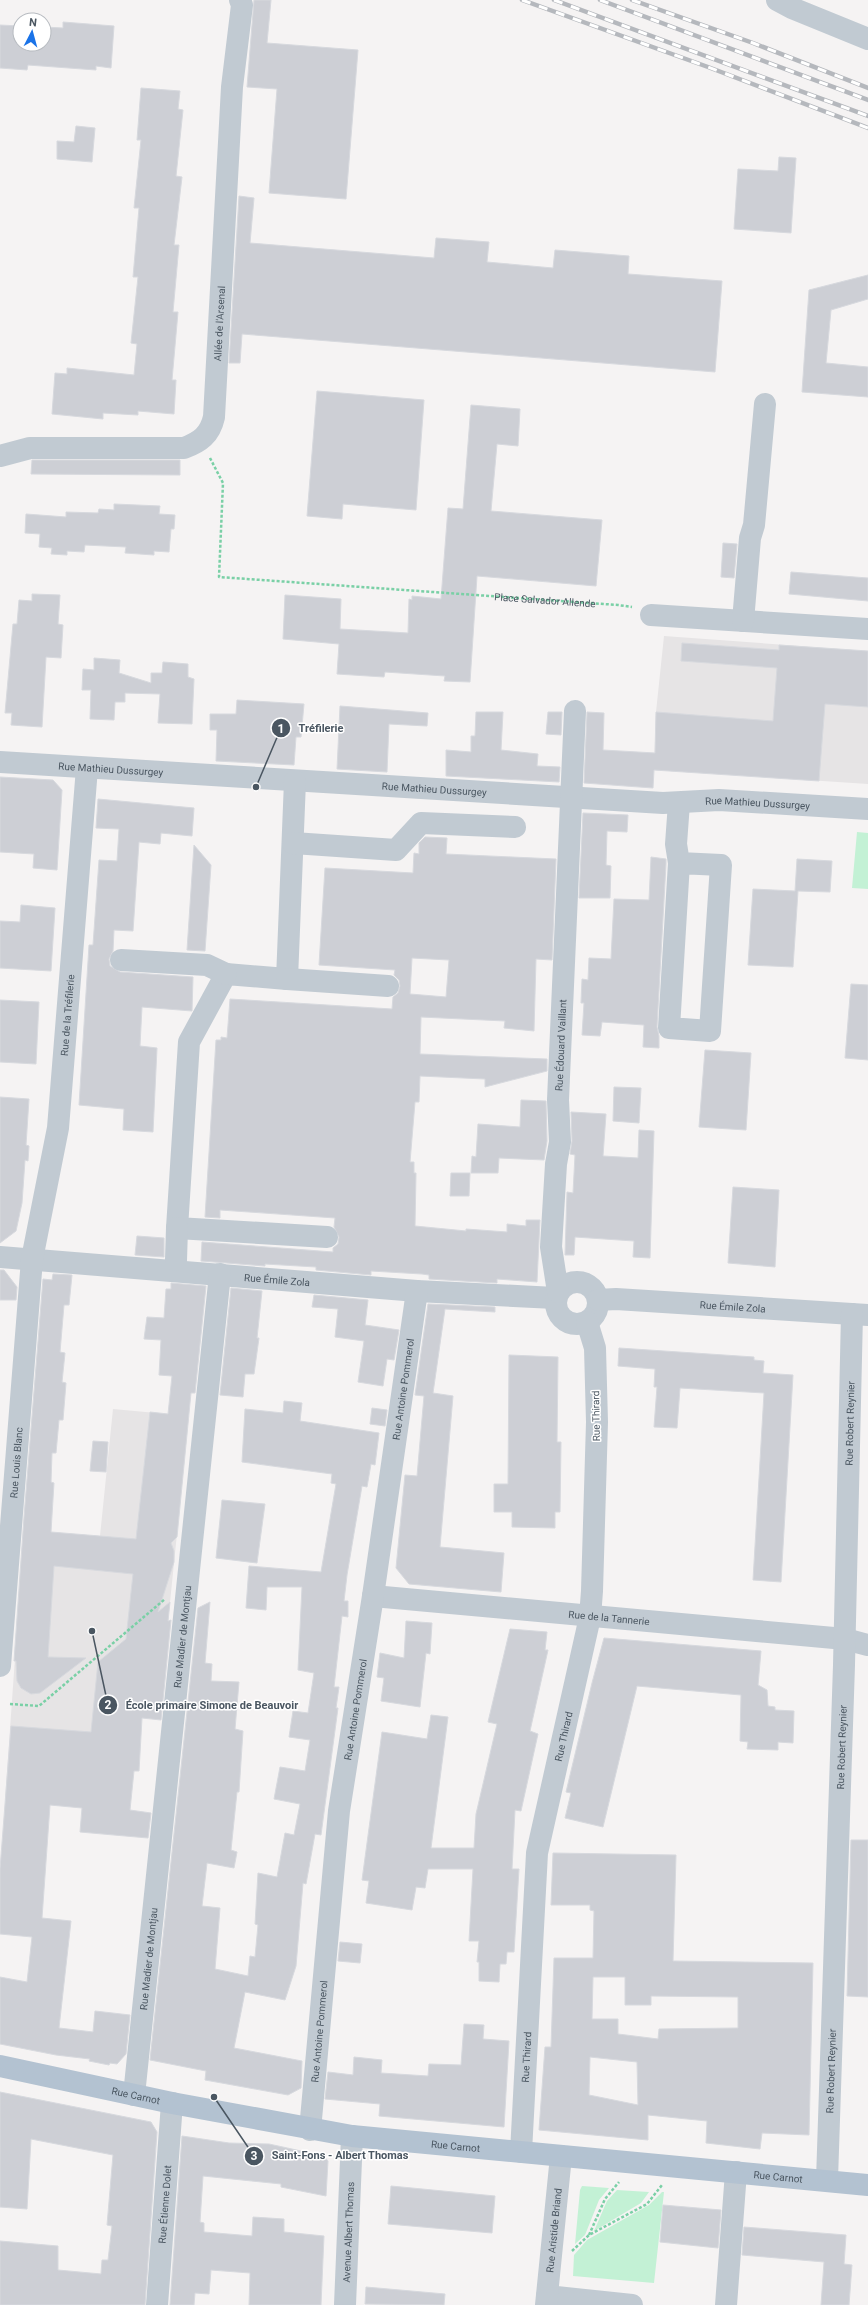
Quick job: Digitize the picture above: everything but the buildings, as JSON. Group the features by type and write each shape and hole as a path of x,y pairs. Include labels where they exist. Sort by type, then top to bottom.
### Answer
{"main road":[{"name":"Rue Carnot","path":"0,2066 172,2103 310,2130 352,2136 868,2185"}],"street":[{"name":"Allée de l'Arsenal","path":"0,456 30,448 184,448 200,442 212,429 214,417 232,87 242,5 240,0"},
{"path":"778,0 792,8 868,39"},
{"path":"743,621 750,538 754,525 765,404"},
{"path":"650,615 868,629"},
{"name":"Rue Édouard Vaillant","path":"557,1295 551,1247 556,1164 560,1142 558,1100 569,796 572,786 575,711"},
{"name":"Rue Mathieu Dussurgey","path":"0,762 679,803 719,800 868,809"},
{"name":"Rue de la Tréfilerie","path":"32,1259 58,1128 87,768"},
{"path":"287,979 296,781"},
{"path":"679,803 676,844 679,863 670,1028 710,1031 721,865 679,863"},
{"path":"293,843 396,850 421,823 515,827"},
{"path":"121,960 207,965 226,974 388,986"},
{"path":"176,1260 189,1042 226,974"},
{"path":"178,1228 327,1237"},
{"name":"Rue Émile Zola","path":"0,1257 417,1291 557,1295"},
{"name":"Rue Louis Blanc","path":"0,1666 32,1259"},
{"name":"Rue Madier de Montjau","path":"134,2095 220,1274"},
{"path":"571,1283 586,1284 594,1290 598,1300 598,1309 594,1316 587,1322 578,1325 568,1323 560,1317 555,1308 557,1295 566,1285 571,1283"},
{"name":"Rue Antoine Pommerol","path":"310,2130 339,1811 373,1596 417,1291"},
{"name":"Rue Émile Zola","path":"598,1300 616,1299 860,1315"},
{"name":"Rue Robert Reynier","path":"828,2180 845,1639 860,1315"},
{"name":"Rue Thirard","path":"522,2152 537,1853 590,1617 598,1422 595,1348 587,1322"},
{"name":"Rue de la Tannerie","path":"373,1596 590,1617 845,1639 868,1645"},
{"name":"Rue Étienne Dolet","path":"157,2305 172,2103"},
{"name":"Avenue Albert Thomas","path":"345,2305 352,2136"},
{"name":"Rue Aristide Briand","path":"546,2300 561,2156"},
{"path":"726,2305 736,2172"},
{"path":"546,2300 632,2305"}],"path":[{"name":"Place Salvador Allende","path":"209,456 223,482 219,577 618,605 638,609 650,615"},
{"path":"10,1704 38,1706 170,1595"},
{"path":"589,2235 605,2199 618,2184 628,2162"},
{"path":"550,2262 576,2248 589,2235 647,2204 661,2186 671,2166"}],"shaded area":[{"path":"664,636 868,651 868,784 654,770 656,712"},
{"path":"113,1409 189,1416 163,1671 91,1735 82,1808 5,1800 24,1530 100,1536"}],"green space":[{"path":"857,832 868,833 868,889 852,888"},
{"path":"582,2186 609,2188 599,2200 585,2235 575,2244 580,2190"},
{"path":"617,2190 649,2192 641,2203 594,2231 607,2201"},
{"path":"662,2192 664,2192 654,2283 573,2276 574,2255 587,2240 649,2205"}],"railway":[{"path":"522,0 708,67 868,128"},
{"path":"554,0 868,116"},
{"path":"600,0 868,100"},
{"path":"632,0 753,43 868,88"}],"place":[{"name":"Tréfilerie","path":"256,787"},
{"name":"École primaire Simone de Beauvoir","path":"92,1631"},
{"name":"Saint-Fons - Albert Thomas","path":"214,2097"}]}
